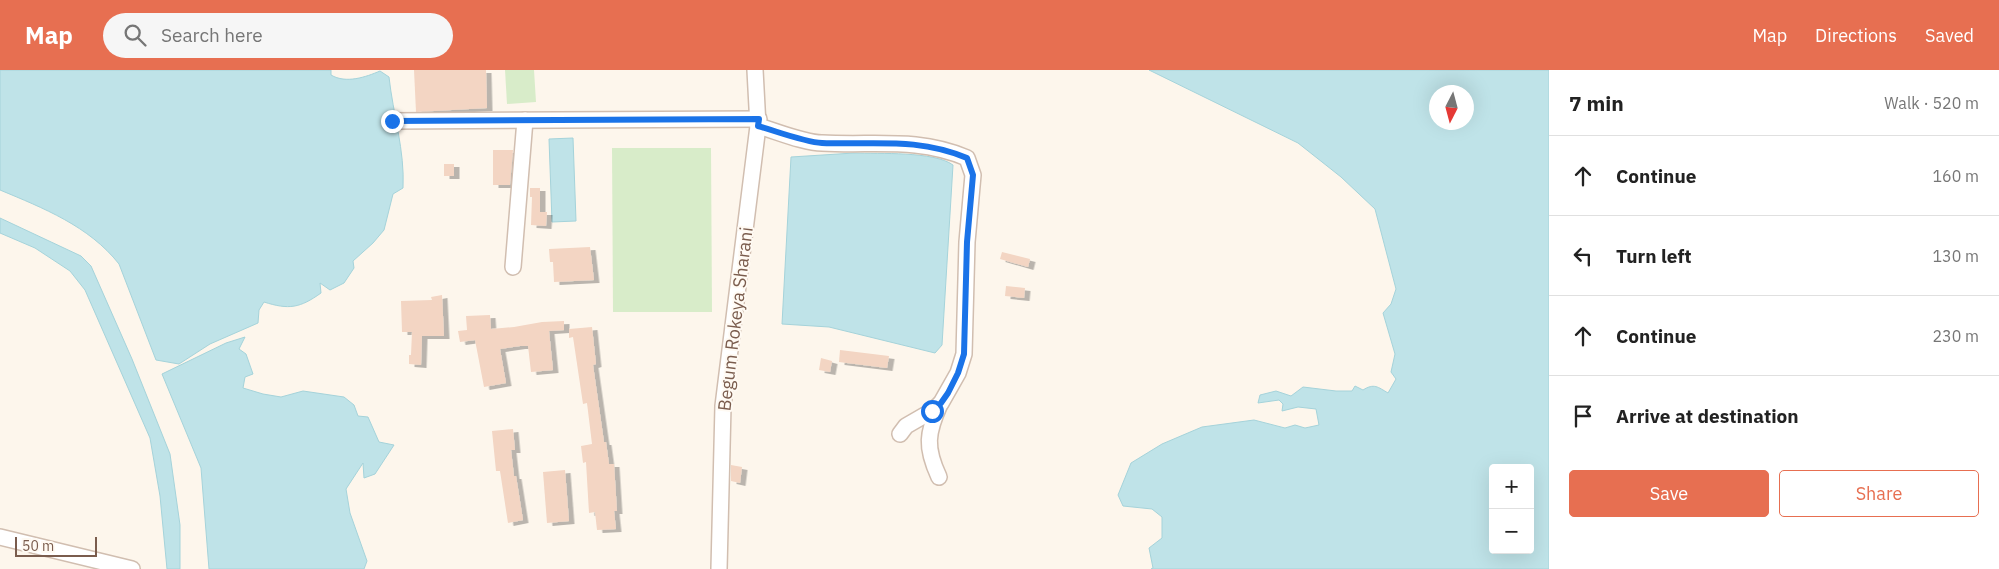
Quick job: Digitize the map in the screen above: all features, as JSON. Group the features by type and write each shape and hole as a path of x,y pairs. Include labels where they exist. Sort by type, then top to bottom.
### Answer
{"street":[{"name":"Begum Rokeya Sharani","path":"719,569 723,406 758,122 755,70"},
{"path":"513,267 525,120"},
{"path":"392,121 758,122 819,143 905,143 948,150 967,158 973,175 967,242 964,354 958,373 941,403 931,428 928,444 939,477"},
{"path":"900,434 906,426 932,411 941,403"},
{"path":"0,537 132,569"}],"green space":[{"path":"505,70 534,70 536,102 507,104"},
{"path":"612,148 711,148 712,312 613,312"}],"water":[{"path":"0,70 331,70 331,75 343,79 362,77 380,71 389,77 401,146 403,188 393,194 384,230 353,261 354,268 344,283 330,290 320,283 321,293 300,305 287,307 264,302 259,310 258,323 210,344 179,364 156,360 119,264 94,239 80,229 49,211 0,190"},
{"path":"1149,70 1549,70 1549,569 1151,569 1153,568 1149,548 1162,538 1162,517 1152,509 1123,506 1118,495 1131,463 1162,444 1202,427 1254,420 1285,428 1295,425 1305,428 1319,425 1316,409 1298,407 1282,411 1283,404 1279,400 1258,403 1260,395 1276,391 1291,396 1303,387 1352,391 1355,386 1363,390 1376,387 1388,393 1396,379 1391,372 1395,354 1383,313 1391,304 1396,289 1375,209 1341,177 1298,143"},
{"path":"573,138 576,221 552,222 549,139"},
{"path":"854,153 920,155 933,157 953,165 942,345 935,353 829,327 782,324 791,157"},
{"path":"0,218 81,256 91,266 132,359 170,454 180,525 180,569 167,569 160,496 150,438 85,290 70,271 35,248 0,233"},
{"path":"245,337 239,349 246,354 253,374 245,377 243,388 281,397 303,391 344,397 354,405 358,416 368,417 379,442 394,445 375,474 364,478 363,463 346,489 350,513 367,561 364,569 209,569 201,468 162,374 226,343"}],"building":[{"path":"414,70 486,70 487,108 416,112"},
{"path":"493,150 513,150 510,185 493,185"},
{"path":"444,164 454,164 454,176 444,176"},
{"path":"530,188 540,188 540,212 547,212 546,226 531,225 532,197 530,197"},
{"path":"590,247 594,280 554,282 553,262 550,262 549,249"},
{"path":"1002,252 1030,259 1028,267 1000,259"},
{"path":"1006,286 1025,288 1024,298 1005,296"},
{"path":"442,295 444,336 422,336 421,365 409,364 412,332 402,332 401,301 432,300 431,297"},
{"path":"490,315 491,329 564,321 564,330 549,331 553,370 531,372 528,346 500,349 506,383 484,387 475,340 460,342 458,331 467,330 466,316"},
{"path":"592,327 596,364 593,365 604,442 606,442 609,464 614,464 617,511 614,511 616,529 597,530 595,512 589,513 586,462 583,463 581,446 592,444 587,403 583,404 573,337 569,338 569,329"},
{"path":"840,350 889,356 887,368 839,362"},
{"path":"821,358 832,361 830,372 819,370"},
{"path":"513,429 515,450 511,450 523,520 508,523 500,471 496,471 492,431"},
{"path":"731,465 742,467 740,483 731,481"},
{"path":"565,470 569,521 547,523 543,472"}],"route":[{"path":"392,121 759,119 758,126 819,143 905,143 948,150 967,158 973,175 967,242 964,354 958,373 948,393 932,411"}]}
